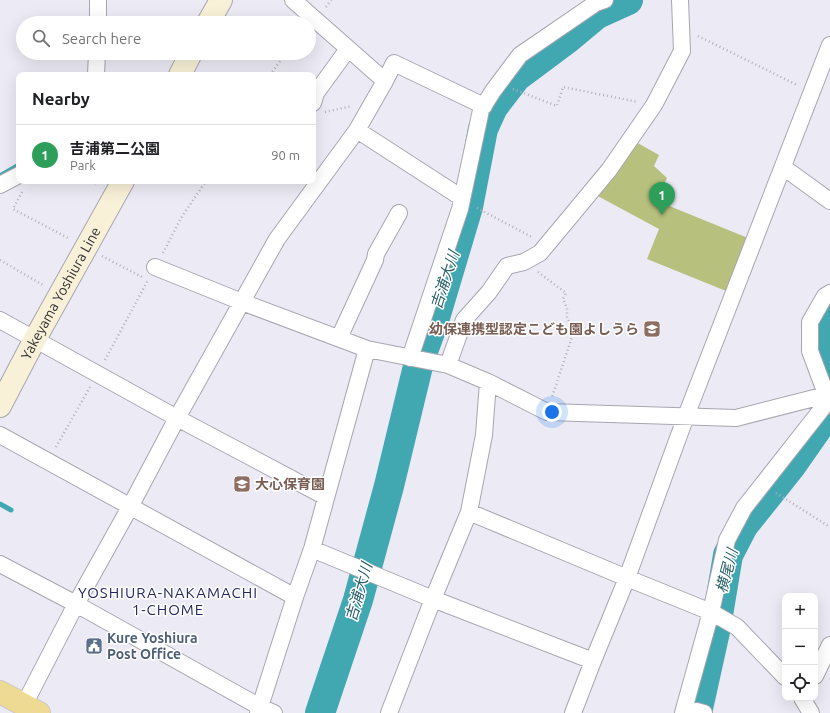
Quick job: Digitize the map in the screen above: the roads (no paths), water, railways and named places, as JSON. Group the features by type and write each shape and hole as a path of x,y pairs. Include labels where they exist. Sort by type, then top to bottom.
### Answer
{"highway":[{"path":"0,692 31,709"}],"main road":[{"path":"212,16 221,0"},
{"path":"182,72 188,60"},
{"name":"Yakeyama Yoshiura Line","path":"0,406 35,339 121,184"}],"street":[{"path":"98,0 98,16"},
{"path":"293,0 311,16"},
{"path":"410,358 460,209 468,202 481,110 493,91 520,55 596,4 605,0"},
{"path":"448,365 464,320 489,292 507,266 524,262 540,253 609,170 654,105 682,50 680,0"},
{"path":"316,20 385,81"},
{"path":"573,713 627,578 686,416 830,45"},
{"path":"316,108 316,93 348,49"},
{"path":"96,72 97,60"},
{"path":"31,709 76,604 177,418 277,239 357,130 394,63 484,106"},
{"path":"357,130 468,202"},
{"path":"783,167 830,201"},
{"path":"0,185 16,177"},
{"path":"339,338 375,260 376,254 399,213"},
{"path":"155,267 242,302 368,349 448,365 488,382 547,412 736,418 828,395"},
{"path":"704,713 684,710 711,612 727,540 744,508 825,405 828,395 810,351 810,322 825,296 830,293"},
{"path":"0,320 177,418 326,497"},
{"path":"0,564 76,604 264,711 295,597 312,549 368,349"},
{"path":"389,713 433,599 469,512 484,435 488,382"},
{"path":"0,435 295,597"},
{"path":"469,512 711,612 737,627 782,674"},
{"path":"312,549 433,599 593,661"},
{"path":"818,670 830,645"}],"waterway":[{"name":"吉浦大川","path":"320,713 358,600 389,486 419,362 434,321 468,207 483,129 493,107 516,77 567,39 597,14 628,0"},
{"path":"0,176 16,167"},
{"name":"横尾川","path":"830,311 817,345 830,372"},
{"name":"横尾川","path":"697,713 716,627 728,555 743,526 791,466 830,410"},
{"path":"0,504 11,510"}],"place":[{"name":"吉浦第二公園","path":"662,215"},
{"name":"幼保連携型認定こども園よしうら","path":"652,329"},
{"name":"大心保育園","path":"242,484"},
{"name":"Kure Yoshiura Post Office","path":"94,646"}],"district":[{"name":"YOSHIURA-NAKAMACHI 1-CHOME","path":"168,602"}]}
